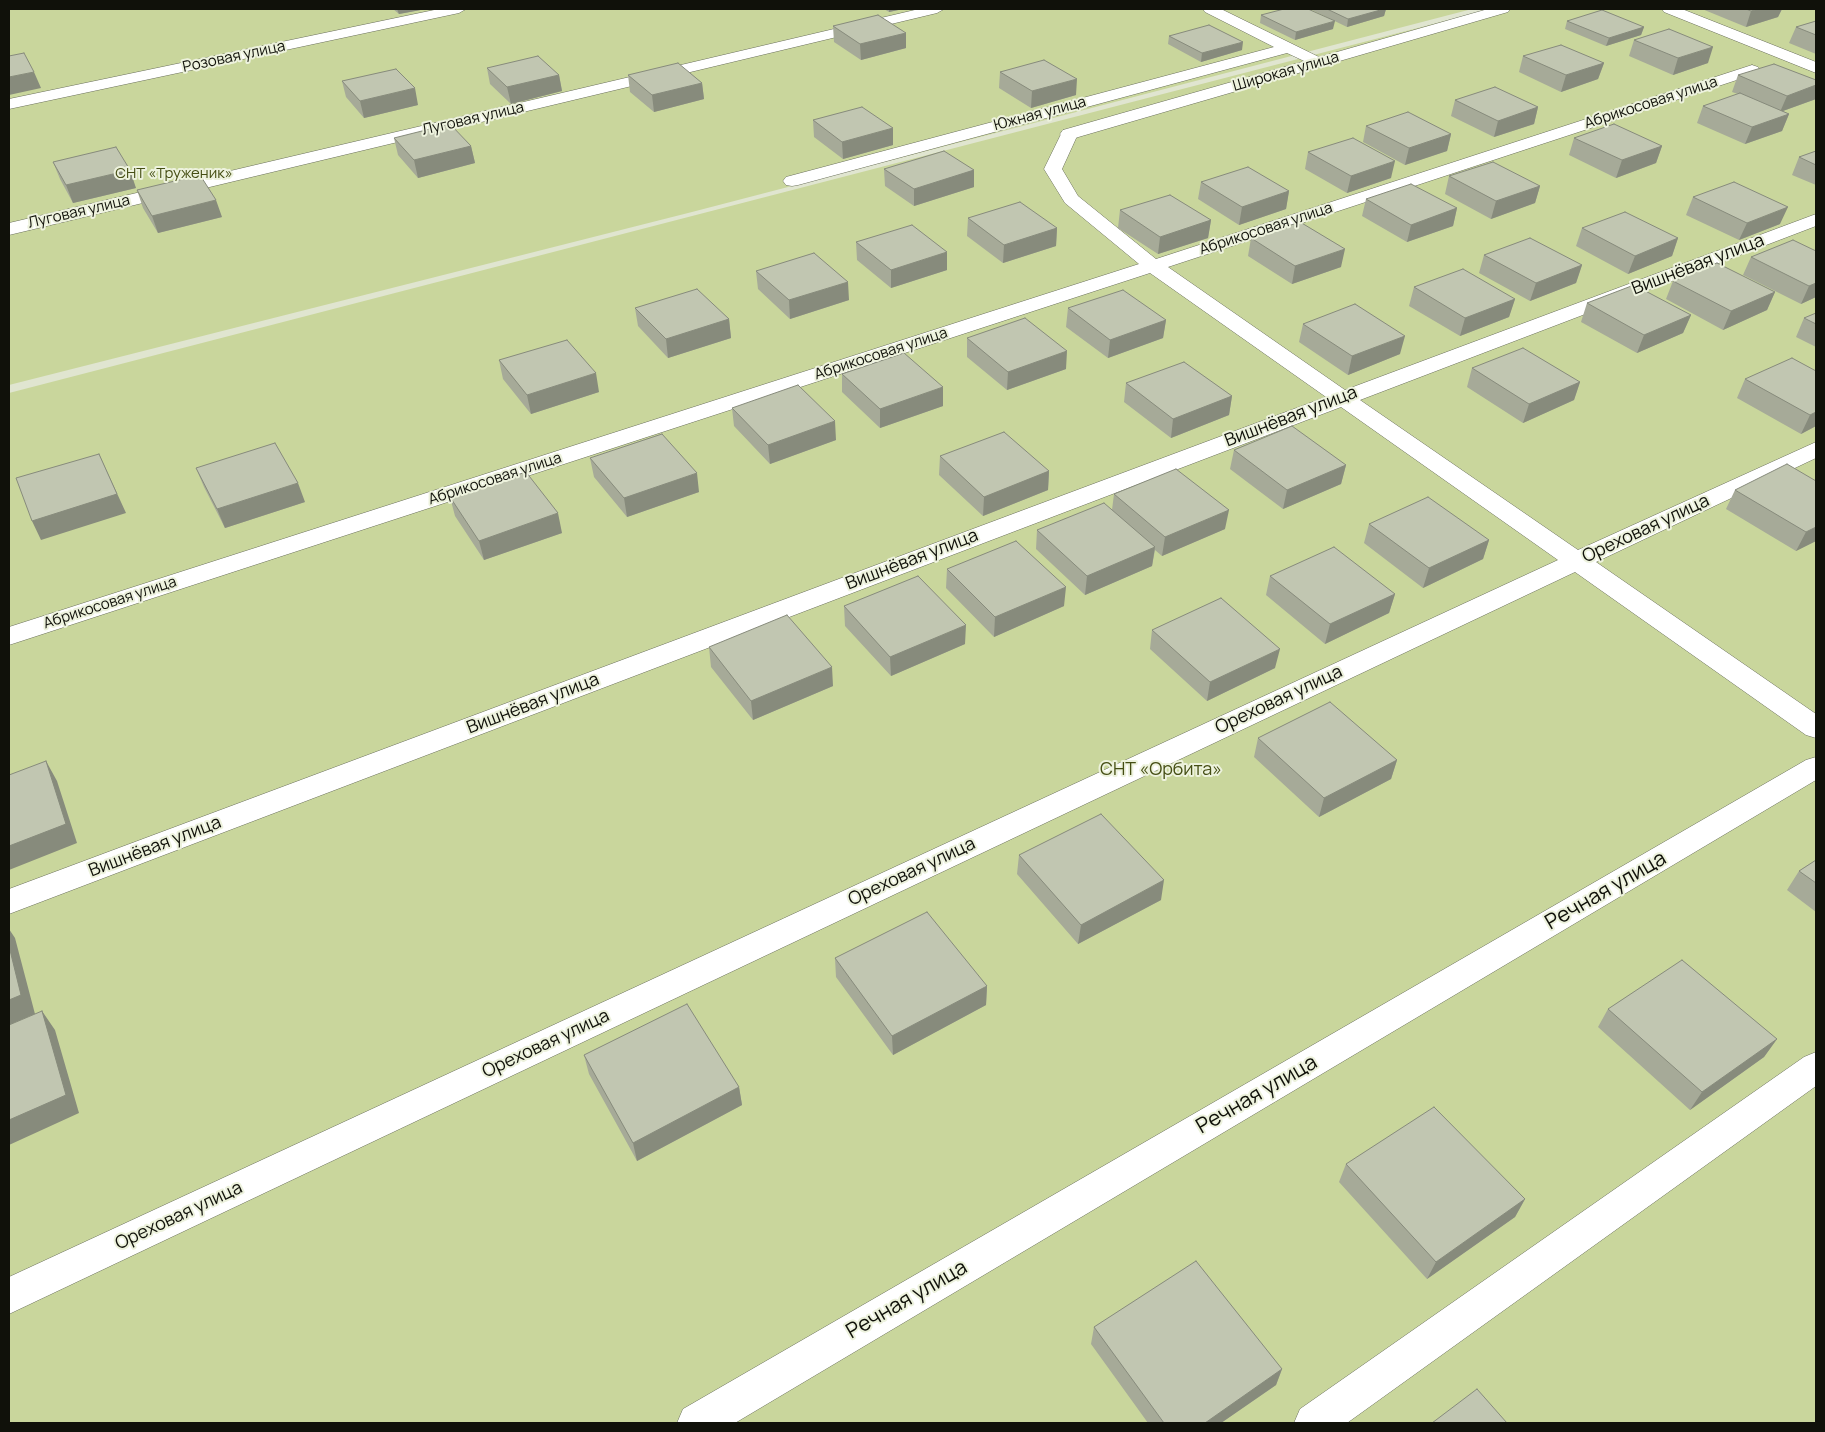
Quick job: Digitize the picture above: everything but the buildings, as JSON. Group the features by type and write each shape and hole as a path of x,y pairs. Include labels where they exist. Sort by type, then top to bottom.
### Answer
{"street":[{"name":"Розовая улица","path":"9,104 459,9"},
{"name":"Луговая улица","path":"9,229 937,9"},
{"path":"1210,9 1317,62"},
{"name":"Широкая улица","path":"1153,266 1071,199 1053,169 1069,134 1503,9"},
{"path":"1669,9 1816,68"},
{"name":"Южная улица","path":"792,181 1288,48"},
{"name":"Абрикосовая улица","path":"9,636 1752,70"},
{"name":"Вишнёвая улица","path":"9,902 1816,220"},
{"path":"1153,266 1574,562 1816,728"},
{"name":"Ореховая улица","path":"9,1296 1816,449"},
{"name":"Речная улица","path":"697,1423 1816,768"},
{"path":"1314,1423 1816,1067"}],"green space":[{"name":"СНТ «Труженик»","path":"9,9 1472,9 692,212 9,385"},
{"name":"СНТ «Орбита»","path":"1491,9 1816,9 1816,1423 9,1423 9,393"}]}
